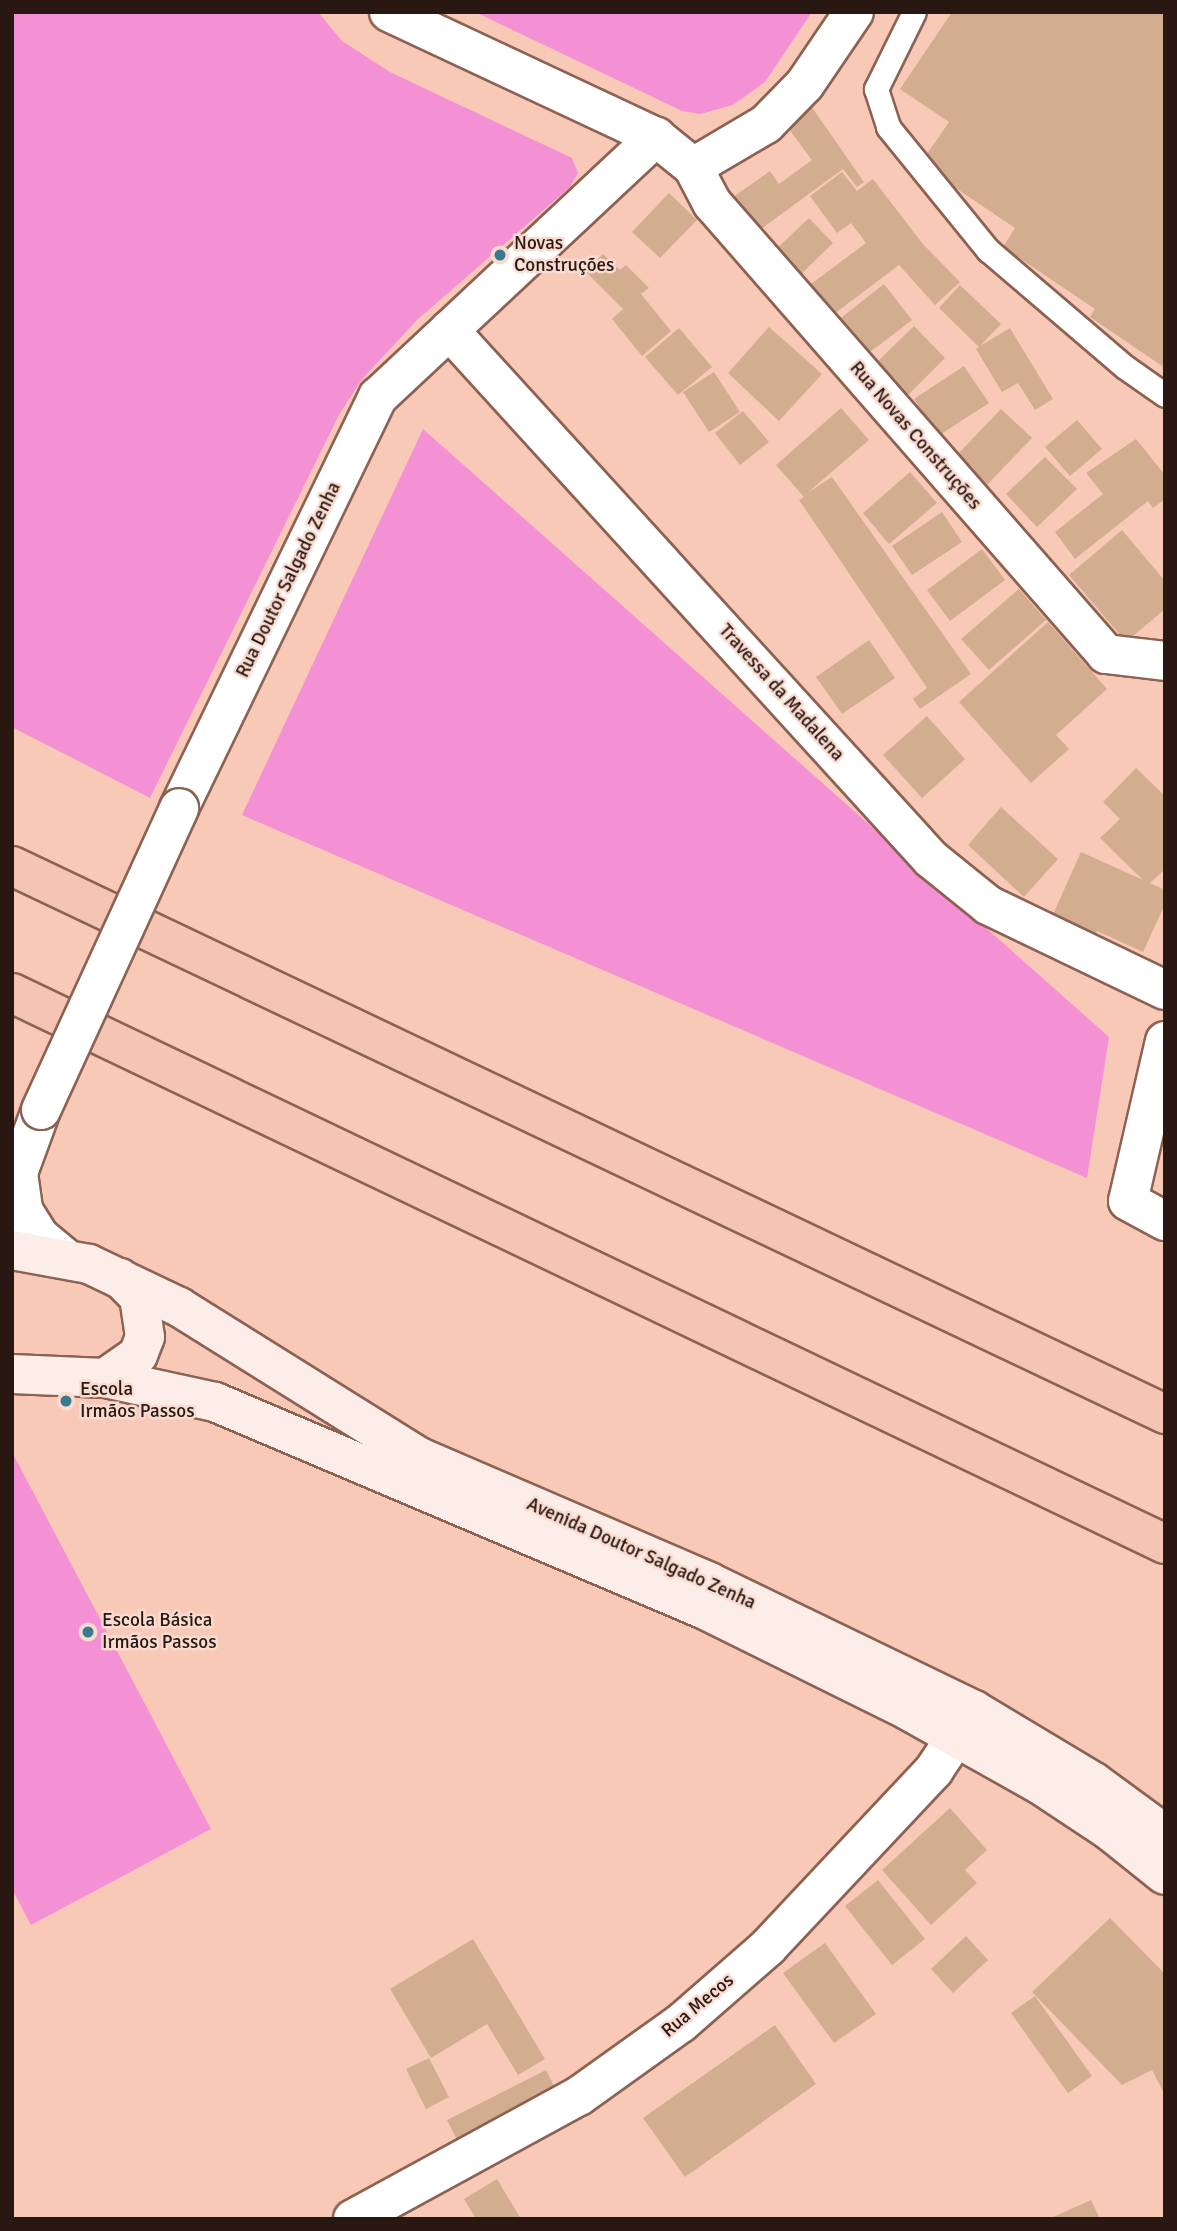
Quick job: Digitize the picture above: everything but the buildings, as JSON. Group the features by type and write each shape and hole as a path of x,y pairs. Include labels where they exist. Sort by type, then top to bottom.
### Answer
{"highway":[{"path":"12,866 1165,1414"},
{"path":"12,993 1165,1544"}],"main road":[{"name":"Avenida Doutor Salgado Zenha","path":"12,1250 63,1256 117,1276 178,1307 417,1456 709,1582 964,1723 1165,1875"},
{"name":"Avenida Doutor Salgado Zenha","path":"105,1378 138,1355 145,1337 139,1297 117,1276"},
{"name":"Avenida Doutor Salgado Zenha","path":"12,1374 105,1378 215,1402 308,1439 703,1609 1094,1782 1165,1834"}],"street":[{"path":"389,12 656,137 693,167 766,124 805,84 854,12"},
{"name":"Rua Doutor Salgado Zenha","path":"63,1256 39,1236 23,1210 18,1173 41,1110 179,808 378,397 656,137"},
{"name":"Rua Novas Construções","path":"693,167 712,203 1106,654 1165,661"},
{"name":"Travessa da Madalena","path":"449,330 931,859 988,905 1165,990"},
{"path":"1165,1041 1128,1201 1165,1221"},
{"name":"Rua Doutor Salgado Zenha","path":"12,1159 41,1110"},
{"name":"Rua Mecos","path":"352,2219 579,2096 681,2023 768,1947 934,1770 964,1723"}],"lane":[{"path":"914,12 876,89 888,127 988,250 1125,367 1165,395"}],"shaded area":[{"path":"12,12 318,12 342,41 390,72 572,158 578,173 570,187 417,320 363,378 340,413 150,798 12,727"},
{"path":"475,12 812,12 765,82 733,105 700,114 682,111"},
{"path":"423,429 1109,1037 1087,1178 242,815"},
{"path":"12,1452 211,1829 31,1925 12,1889"}],"place":[{"name":"Novas Construções","path":"500,255"},
{"name":"Escola Irmãos Passos","path":"66,1401"},
{"name":"Escola Básica Irmãos Passos","path":"88,1632"}]}
